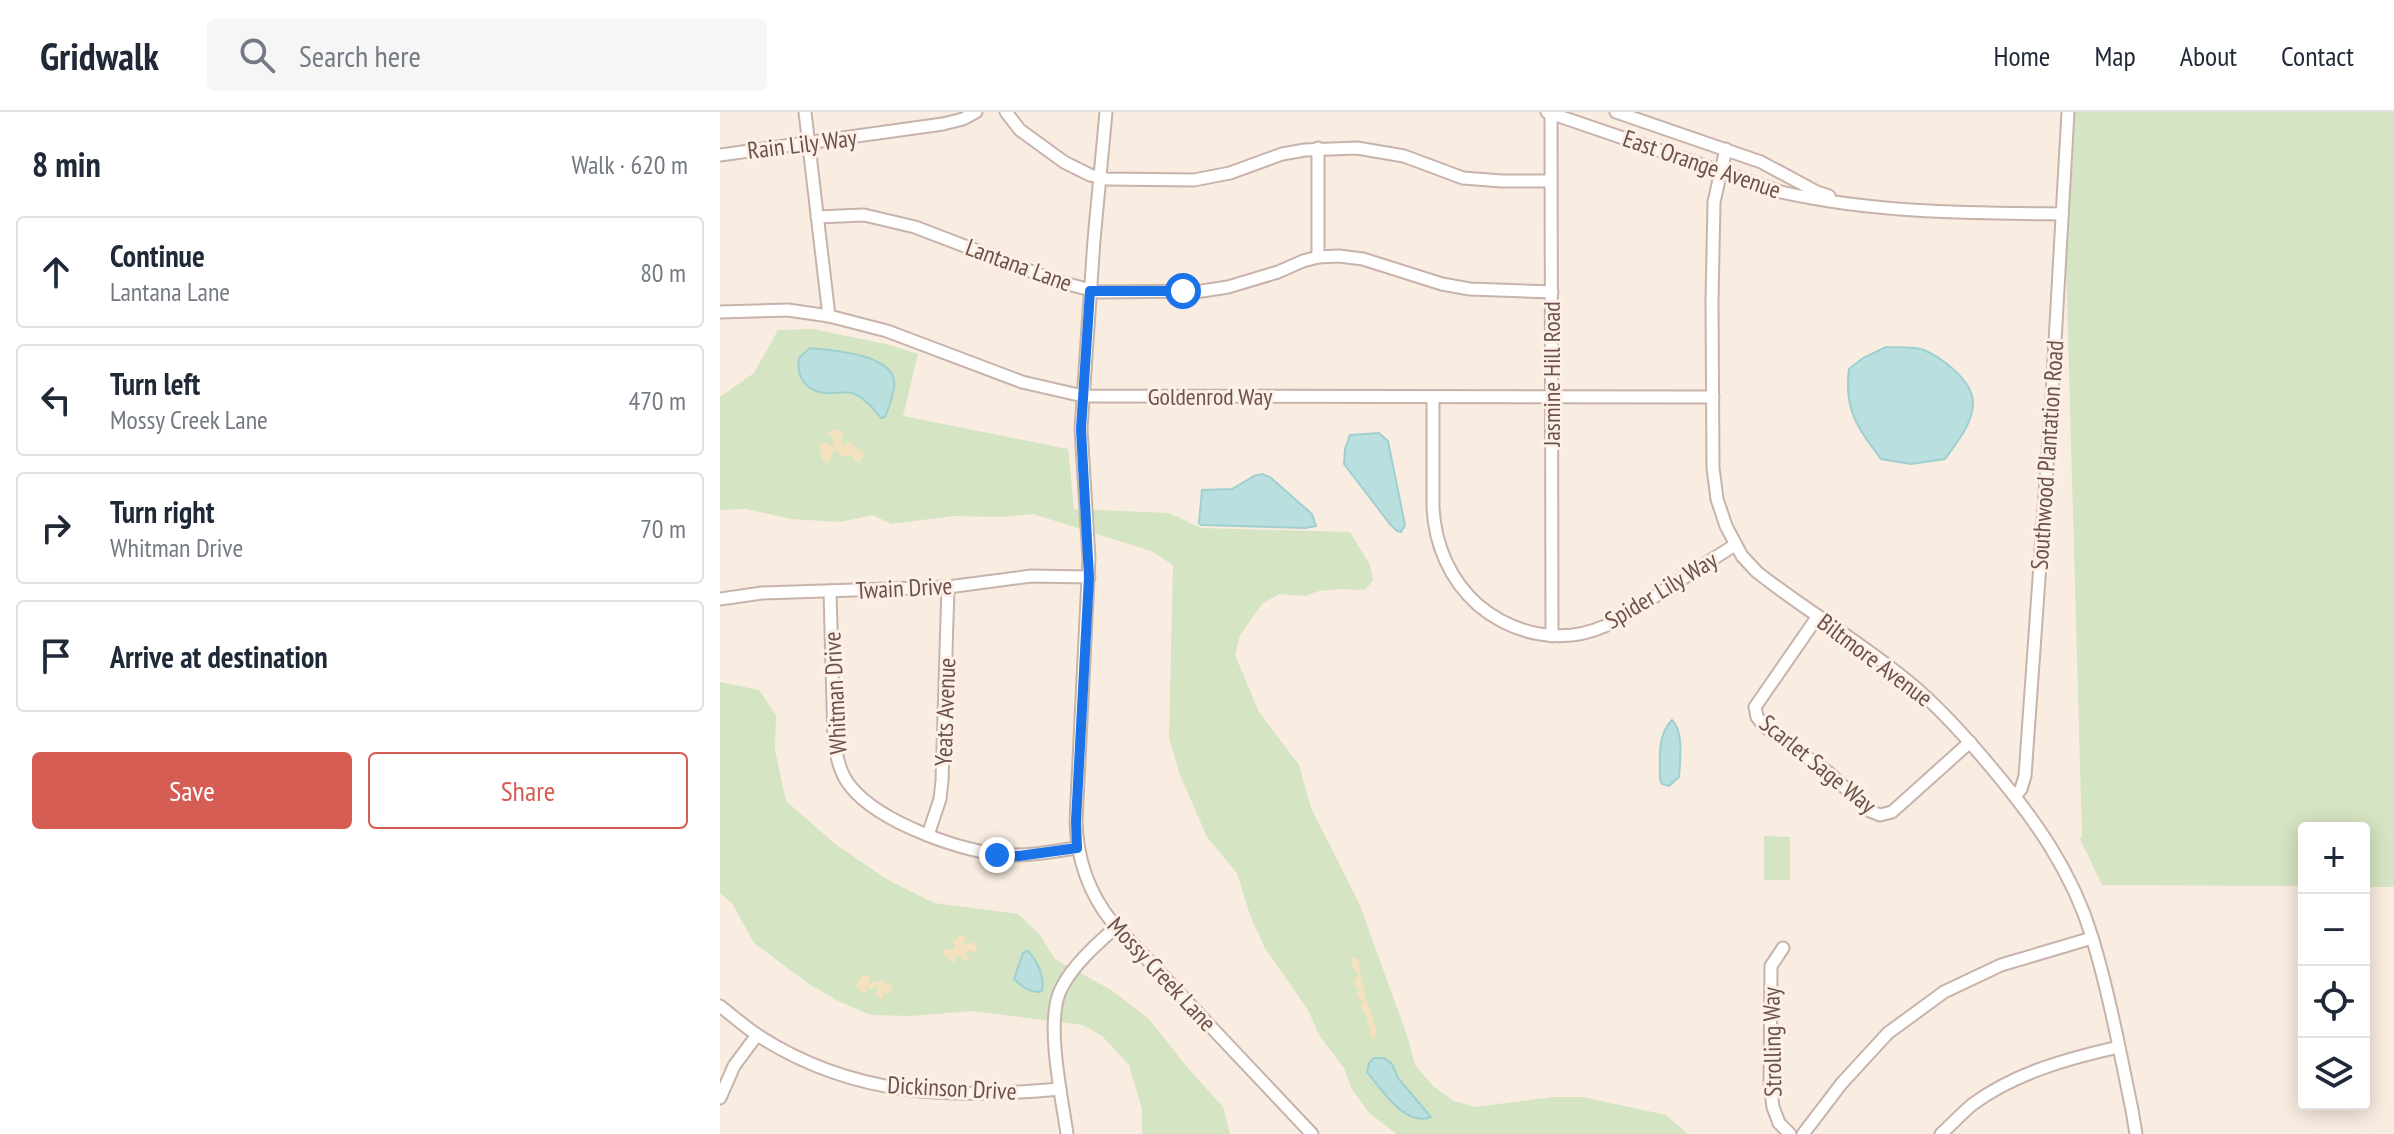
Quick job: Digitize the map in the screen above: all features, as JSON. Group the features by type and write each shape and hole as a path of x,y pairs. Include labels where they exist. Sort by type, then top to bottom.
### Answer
{"street":[{"path":"805,112 829,316"},
{"name":"Rain Lily Way","path":"720,155 943,124 976,112"},
{"path":"1006,112 1020,130 1064,162 1100,177 1194,180 1230,173 1282,154 1318,148 1357,148 1404,156 1463,178 1551,181"},
{"name":"Mossy Creek Lane","path":"1106,112 1083,396 1081,447 1089,577 1077,848 1092,892 1116,927 1312,1134"},
{"name":"East Orange Avenue","path":"1550,112 1781,192 1860,207 1944,213 2062,214"},
{"name":"Jasmine Hill Road","path":"1550,112 1552,636"},
{"name":"East Orange Avenue","path":"1616,112 1761,162 1817,192 1860,207"},
{"name":"Southwood Plantation Road","path":"2016,795 2025,776 2068,112"},
{"path":"1318,148 1318,257"},
{"name":"Biltmore Avenue","path":"1726,149 1714,202 1714,486 1721,513 1735,545 1757,572 1908,681 1949,718 2016,795 2062,865 2092,938 2119,1047 2136,1134"},
{"name":"Lantana Lane","path":"817,217 844,214 874,216 915,227 1090,291 1202,291 1228,287 1318,257 1363,259 1442,284 1470,289 1552,292"},
{"name":"Goldenrod Way","path":"720,312 788,310 829,316 887,331 1022,382 1083,396 1713,397"},
{"name":"Spider Lily Way","path":"1433,397 1434,524 1439,544 1458,584 1497,619 1525,631 1552,636 1577,634 1607,625 1735,545"},
{"name":"Twain Drive","path":"720,599 762,593 948,587 1031,576 1089,577"},
{"name":"Yeats Avenue","path":"928,835 940,799 942,781 948,587"},
{"name":"Whitman Drive","path":"830,591 834,741 838,764 852,789 894,820 928,835 997,855 1019,856 1077,848"},
{"name":"Scarlet Sage Way","path":"1818,616 1755,707 1757,717 1765,727 1829,773 1870,811 1880,815 1892,812 1970,742"},
{"path":"1067,1134 1054,1024 1060,989 1076,967 1116,927"},
{"path":"1803,1134 1842,1083 1888,1033 1944,992 2001,965 2092,938"},
{"name":"Strolling Way","path":"1783,948 1771,966 1770,1084 1779,1123 1790,1134"},
{"name":"Dickinson Drive","path":"720,1006 757,1035 789,1053 824,1069 865,1082 897,1089 1013,1093 1060,1089"},
{"path":"720,1098 734,1066 757,1035"},
{"path":"1941,1134 1973,1104 2019,1077 2057,1063 2119,1047"}],"green space":[{"path":"2072,112 2394,112 2394,887 2370,887 2370,822 2298,822 2298,886 2102,885 2080,839 2065,226"},
{"path":"812,329 918,354 903,416 1068,449 1074,509 1169,513 1201,528 1350,532 1370,565 1373,580 1365,590 1319,591 1305,596 1279,594 1262,604 1240,635 1235,655 1259,712 1299,765 1311,808 1359,903 1415,1065 1433,1086 1454,1101 1475,1107 1552,1097 1583,1097 1666,1115 1688,1134 1397,1134 1369,1113 1352,1089 1344,1068 1319,1035 1308,1010 1265,948 1250,915 1237,873 1207,837 1180,775 1169,738 1173,565 1151,551 1033,514 953,516 891,524 873,515 840,522 791,519 746,509 720,510 720,397 754,373 778,330"},
{"path":"720,682 759,690 776,715 775,750 786,801 835,844 888,880 934,903 1018,914 1040,935 1055,959 1111,990 1148,1018 1223,1107 1230,1134 1142,1134 1142,1109 1129,1065 1102,1036 1083,1025 972,1011 911,1016 871,1015 809,984 754,943 732,903 720,893"},
{"path":"1764,836 1790,837 1790,880 1764,880"}],"sand":[{"path":"831,430 843,433 843,447 848,442 864,453 860,462 852,456 841,456 838,450 833,452 828,463 822,460 819,444 835,445 828,433"},
{"path":"961,935 966,938 963,945 974,942 978,949 975,952 968,950 967,961 957,955 952,963 943,951 948,948 953,950 956,947 953,942"},
{"path":"1351,957 1358,959 1365,995 1377,1031 1375,1038 1369,1036 1371,1030 1367,1016 1360,1007 1364,1002 1356,995 1359,990 1354,984 1358,974 1352,967"},
{"path":"862,975 870,976 868,983 890,982 893,991 889,994 883,991 884,997 881,999 876,993 878,987 874,985 872,990 865,987 867,992 862,993 856,986"}],"water":[{"path":"1886,347 1924,350 1948,365 1968,387 1973,404 1970,419 1945,459 1911,464 1881,459 1859,427 1849,396 1849,369"},
{"path":"810,348 858,355 882,364 890,371 894,389 885,417 881,418 865,400 852,393 819,392 808,386 801,377 798,365 799,358"},
{"path":"1379,433 1388,441 1405,525 1401,532 1390,524 1344,464 1350,435"},
{"path":"1262,474 1270,477 1312,514 1316,526 1199,523 1202,490 1232,489"},
{"path":"1672,720 1680,738 1679,777 1669,786 1662,784 1660,779 1660,755 1664,733"},
{"path":"1028,951 1040,970 1042,991 1031,991 1014,979 1023,953"},
{"path":"1374,1058 1384,1058 1392,1064 1398,1078 1431,1117 1412,1117 1394,1105 1367,1072"}],"route":[{"path":"997,855 1019,856 1077,848 1089,558 1081,429 1090,291 1183,291"}]}
